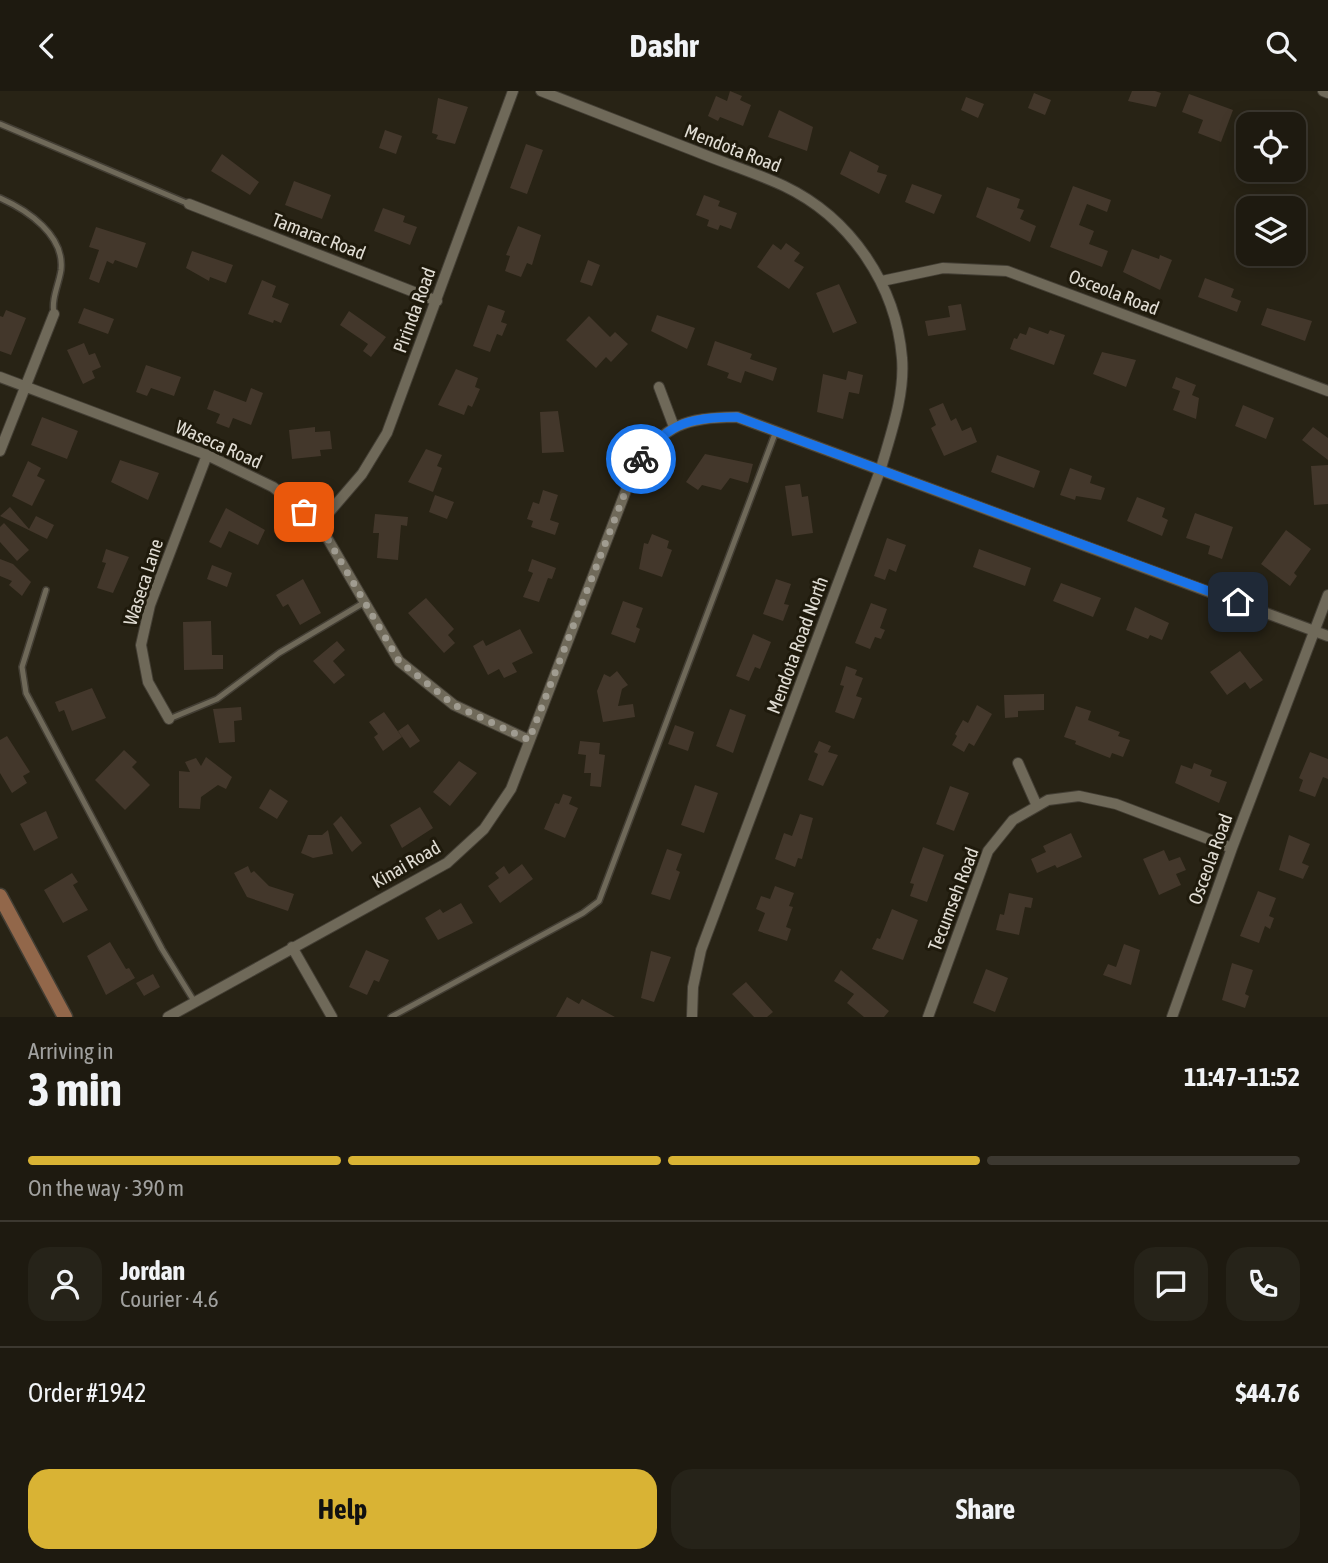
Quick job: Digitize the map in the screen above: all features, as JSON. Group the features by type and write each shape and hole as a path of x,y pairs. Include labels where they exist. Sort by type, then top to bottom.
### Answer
{"main road":[{"path":"0,896 65,1017"}],"street":[{"name":"Pirinda Road","path":"319,524 362,474 387,433 513,91"},
{"name":"Mendota Road","path":"541,91 785,187 830,214 859,246 882,281"},
{"path":"1323,91 1328,93"},
{"name":"Tamarac Road","path":"189,204 437,301"},
{"name":"Osceola Road","path":"882,281 943,268 1007,271 1328,391"},
{"name":"Mendota Road North","path":"692,1017 693,987 701,950 881,468 898,408 902,360 895,320 882,281"},
{"path":"0,451 54,314"},
{"name":"Waseca Road","path":"0,377 207,455 273,487 319,524 399,661 454,705 529,740"},
{"path":"659,387 674,427"},
{"name":"Kinai Road","path":"167,1017 447,863 484,829 511,789 635,467 657,437 674,427 707,417 737,417 881,468 1328,636"},
{"name":"Waseca Lane","path":"169,719 148,682 141,645 150,605 207,455"},
{"name":"Osceola Road","path":"1172,1017 1232,848 1328,596"},
{"path":"1018,763 1037,806"},
{"name":"Tecumseh Road","path":"928,1017 988,851 1013,820 1037,806 1048,800 1079,796 1116,804 1232,848"},
{"path":"292,947 332,1017"}],"lane":[{"path":"0,124 189,204"},
{"path":"0,198 32,216 58,250 61,268 54,314"},
{"path":"391,1017 583,913 598,901 776,431"},
{"path":"46,590 22,667 26,693 162,949 194,1002"},
{"path":"169,719 217,699 279,653 365,602"}],"building":[{"path":"730,91 742,96 740,100 751,105 743,126 720,117 718,121 708,116 716,96 727,101"},
{"path":"1132,91 1161,93 1156,107 1128,101"},
{"path":"1034,93 1051,100 1045,115 1028,108"},
{"path":"1189,94 1233,110 1221,142 1198,133 1203,120 1182,112"},
{"path":"966,97 984,104 978,118 961,110"},
{"path":"438,98 468,107 455,144 436,139 438,135 432,133"},
{"path":"779,110 813,127 807,151 768,137"},
{"path":"385,130 402,136 396,154 379,148"},
{"path":"526,144 543,150 527,194 510,188"},
{"path":"850,151 879,166 877,172 887,175 879,194 840,174"},
{"path":"222,154 259,182 250,195 211,171"},
{"path":"294,181 331,195 322,219 285,205"},
{"path":"912,184 942,195 934,214 905,202"},
{"path":"1073,186 1111,200 1107,212 1087,204 1079,225 1094,231 1089,244 1108,251 1102,267 1050,247"},
{"path":"987,187 1020,199 1017,208 1024,210 1020,219 1036,226 1030,242 976,217"},
{"path":"704,195 720,201 718,206 737,213 731,229 720,225 718,230 707,226 709,220 696,215"},
{"path":"383,208 405,216 403,222 417,227 410,245 374,231"},
{"path":"518,226 541,235 532,265 527,263 521,277 505,271 510,256 506,255"},
{"path":"96,227 146,243 137,268 115,260 113,264 107,261 99,283 89,279 99,250 89,247"},
{"path":"786,243 800,253 794,261 804,267 789,289 757,267 773,244 781,250"},
{"path":"1132,249 1159,259 1160,255 1172,260 1160,290 1123,272"},
{"path":"192,251 233,265 226,283 210,277 209,281 186,268"},
{"path":"588,260 600,265 592,286 580,282"},
{"path":"1205,278 1234,289 1231,297 1241,301 1237,312 1198,297"},
{"path":"262,280 276,286 272,297 289,304 281,323 274,320 273,323 248,314"},
{"path":"839,284 857,323 833,333 816,293"},
{"path":"961,304 966,330 928,336 925,321 950,317 948,306"},
{"path":"488,305 505,311 501,322 507,324 502,336 497,334 490,352 473,346"},
{"path":"84,308 114,319 108,334 78,323"},
{"path":"1267,308 1312,321 1305,341 1261,325"},
{"path":"6,310 26,318 11,355 0,351 0,316 3,317"},
{"path":"349,311 386,337 371,357 363,351 368,344 340,325"},
{"path":"657,315 695,328 687,349 651,331"},
{"path":"589,316 610,337 615,332 628,344 611,362 606,357 596,368 566,340"},
{"path":"1029,327 1048,334 1050,330 1065,335 1054,365 1010,349 1014,338 1017,339 1020,333 1026,335"},
{"path":"715,341 752,354 750,359 777,368 773,381 745,371 741,383 727,378 729,373 707,365"},
{"path":"84,343 89,355 95,353 101,367 92,371 95,378 83,384 67,350"},
{"path":"1102,352 1136,360 1126,387 1093,374"},
{"path":"146,365 181,377 174,396 151,388 147,396 136,392"},
{"path":"456,369 478,378 475,387 480,389 472,407 468,405 464,415 438,405"},
{"path":"848,371 863,375 859,394 849,392 843,419 817,412 823,374 846,380"},
{"path":"1176,377 1196,385 1192,395 1199,398 1196,419 1173,410 1180,391 1172,388"},
{"path":"251,388 263,393 251,425 233,418 229,428 216,423 220,414 207,409 214,390 246,402"},
{"path":"943,403 951,421 956,418 962,431 971,427 977,442 944,456 931,428 936,425 929,409"},
{"path":"1243,405 1274,418 1266,439 1235,426"},
{"path":"558,411 564,452 542,453 540,412"},
{"path":"42,417 78,431 67,459 31,445"},
{"path":"315,427 315,432 330,431 332,449 320,450 321,456 292,459 289,430"},
{"path":"1313,427 1328,438 1328,460 1302,440"},
{"path":"426,449 442,455 437,466 442,468 433,492 408,482"},
{"path":"705,454 753,464 748,483 730,478 721,490 702,485 698,490 686,482"},
{"path":"997,455 1040,471 1034,488 991,472"},
{"path":"120,460 159,473 148,500 111,482"},
{"path":"28,461 41,468 37,476 45,480 32,506 12,496"},
{"path":"1328,465 1328,504 1314,505 1311,466"},
{"path":"1070,468 1092,476 1090,483 1105,488 1101,500 1076,496 1075,500 1060,495"},
{"path":"800,484 802,497 808,496 813,533 792,536 785,486"},
{"path":"543,490 558,495 550,520 559,523 555,535 531,527 533,521 527,519 533,502 539,504"},
{"path":"435,495 454,502 447,519 429,512"},
{"path":"1137,497 1165,508 1162,517 1168,520 1162,536 1127,521"},
{"path":"10,507 29,529 36,516 54,525 47,539 0,516"},
{"path":"226,508 265,530 258,545 229,531 221,548 209,542"},
{"path":"1195,513 1233,527 1222,559 1208,554 1210,546 1186,538"},
{"path":"375,514 408,517 407,526 401,525 398,560 377,558 379,533 373,533"},
{"path":"4,523 29,550 17,561 0,542 0,527"},
{"path":"1286,530 1311,549 1294,573 1297,576 1290,586 1261,564"},
{"path":"652,534 669,541 667,548 672,550 662,577 639,569 644,543 648,544"},
{"path":"887,538 906,545 896,572 889,569 885,580 874,576"},
{"path":"106,549 129,557 113,593 97,588 106,563 102,562"},
{"path":"979,549 1031,568 1025,586 973,567"},
{"path":"0,559 13,564 31,582 22,596 9,585 12,581 0,576"},
{"path":"532,559 556,568 552,579 548,578 539,602 523,597 533,573 528,571"},
{"path":"212,565 232,573 227,587 207,579"},
{"path":"303,579 321,613 300,625 288,604 283,607 276,595"},
{"path":"776,579 791,584 784,604 789,605 783,621 763,614"},
{"path":"1061,583 1101,598 1093,617 1053,601"},
{"path":"426,598 454,629 448,635 455,643 444,653 408,613"},
{"path":"623,601 643,608 636,627 640,629 635,643 611,634"},
{"path":"871,603 887,609 880,628 885,630 881,639 875,637 870,649 855,643"},
{"path":"1135,607 1169,623 1162,640 1150,635 1148,639 1126,630"},
{"path":"211,621 212,655 223,655 223,669 184,670 183,622"},
{"path":"520,629 533,653 512,663 517,672 504,678 499,669 488,675 473,646 483,640 486,646"},
{"path":"753,634 771,642 760,669 755,667 749,681 736,676"},
{"path":"337,641 345,650 333,661 345,675 334,684 313,661"},
{"path":"1240,651 1263,680 1250,689 1245,682 1227,695 1210,672"},
{"path":"846,666 857,670 855,675 863,678 856,696 862,698 854,719 835,712 844,686 840,685"},
{"path":"617,671 628,685 622,689 618,706 633,704 635,717 603,722 597,691 604,674 610,677"},
{"path":"92,688 106,718 72,731 64,710 59,712 55,702"},
{"path":"1044,694 1044,710 1018,711 1018,717 1005,718 1004,695"},
{"path":"977,705 992,714 974,746 969,743 964,752 952,745 957,736 955,734 963,720 968,723"},
{"path":"1076,706 1091,711 1088,720 1120,732 1118,736 1130,740 1123,757 1112,753 1110,758 1064,737"},
{"path":"241,707 242,720 234,721 235,742 219,743 213,709"},
{"path":"730,709 746,715 733,753 716,746"},
{"path":"384,712 402,737 383,751 374,737 378,734 369,722"},
{"path":"408,724 420,741 410,748 398,731"},
{"path":"675,725 694,732 688,751 668,744"},
{"path":"7,736 30,772 23,776 27,783 12,793 0,773 0,740"},
{"path":"580,741 600,743 599,754 605,755 601,787 590,786 591,773 584,773 586,755 578,754"},
{"path":"819,741 831,746 828,752 838,755 823,786 808,780 818,754 814,752"},
{"path":"124,750 137,762 132,767 150,785 125,810 95,780"},
{"path":"1310,752 1328,759 1328,779 1323,777 1315,797 1299,791 1303,780 1299,778"},
{"path":"206,757 232,777 226,789 218,785 201,797 200,809 179,808 179,771 190,772 185,762 196,758 201,766"},
{"path":"459,761 477,773 450,806 433,792"},
{"path":"1194,763 1212,770 1210,776 1227,782 1219,803 1175,783 1181,765 1192,769"},
{"path":"695,785 718,793 704,833 681,825"},
{"path":"950,786 969,793 954,831 936,824"},
{"path":"270,789 288,801 277,819 259,808"},
{"path":"563,794 572,797 569,804 578,808 565,838 544,829 555,803 559,804"},
{"path":"420,807 433,828 402,848 390,825"},
{"path":"46,811 58,838 34,851 20,824"},
{"path":"800,814 813,818 802,859 798,858 795,867 775,859 784,833 792,836"},
{"path":"341,816 362,843 352,852 333,824"},
{"path":"328,830 333,854 313,858 301,853 308,835 322,835"},
{"path":"1071,833 1082,857 1037,873 1031,859 1046,852 1043,846"},
{"path":"1289,835 1310,844 1302,863 1309,866 1303,879 1279,870"},
{"path":"923,847 944,855 927,902 910,896 914,884 910,883"},
{"path":"667,849 682,854 676,870 680,872 670,900 651,894"},
{"path":"1164,850 1169,861 1180,857 1186,870 1176,874 1181,885 1159,895 1143,859"},
{"path":"522,864 533,879 500,903 488,886 499,878 495,873 504,866 509,874"},
{"path":"248,866 251,873 254,871 269,886 294,894 288,911 247,897 234,873"},
{"path":"72,873 78,882 73,885 88,910 63,923 44,890"},
{"path":"775,886 794,893 789,906 793,907 786,927 791,929 787,941 758,931 765,913 756,909 761,896 770,899"},
{"path":"1258,891 1276,898 1269,916 1274,918 1270,929 1265,926 1259,943 1240,936"},
{"path":"1009,893 1033,898 1031,908 1025,907 1019,935 996,930 1000,914 1004,915"},
{"path":"461,903 473,923 438,940 425,918 440,909 443,913"},
{"path":"892,909 918,920 903,960 872,949 877,938 880,939"},
{"path":"110,942 126,969 129,968 135,978 106,995 87,956"},
{"path":"1124,944 1140,950 1131,985 1103,975 1108,964 1116,967"},
{"path":"366,950 389,960 379,982 374,980 367,995 349,987"},
{"path":"651,951 671,957 654,1002 641,998"},
{"path":"1232,963 1253,970 1245,994 1249,996 1245,1008 1222,1000"},
{"path":"986,969 1008,978 995,1012 973,1003"},
{"path":"841,970 889,1011 884,1017 864,1017 847,1003 854,994 834,981"},
{"path":"153,974 160,987 144,996 136,983"},
{"path":"746,982 773,1012 767,1017 754,1017 732,994"},
{"path":"567,997 579,1004 582,999 615,1017 556,1017"}],"way so far":[{"path":"304,512 319,524 399,661 454,705 529,740 635,467 641,459"}],"route":[{"path":"641,459 657,437 674,427 707,417 737,417 1238,602"}]}
